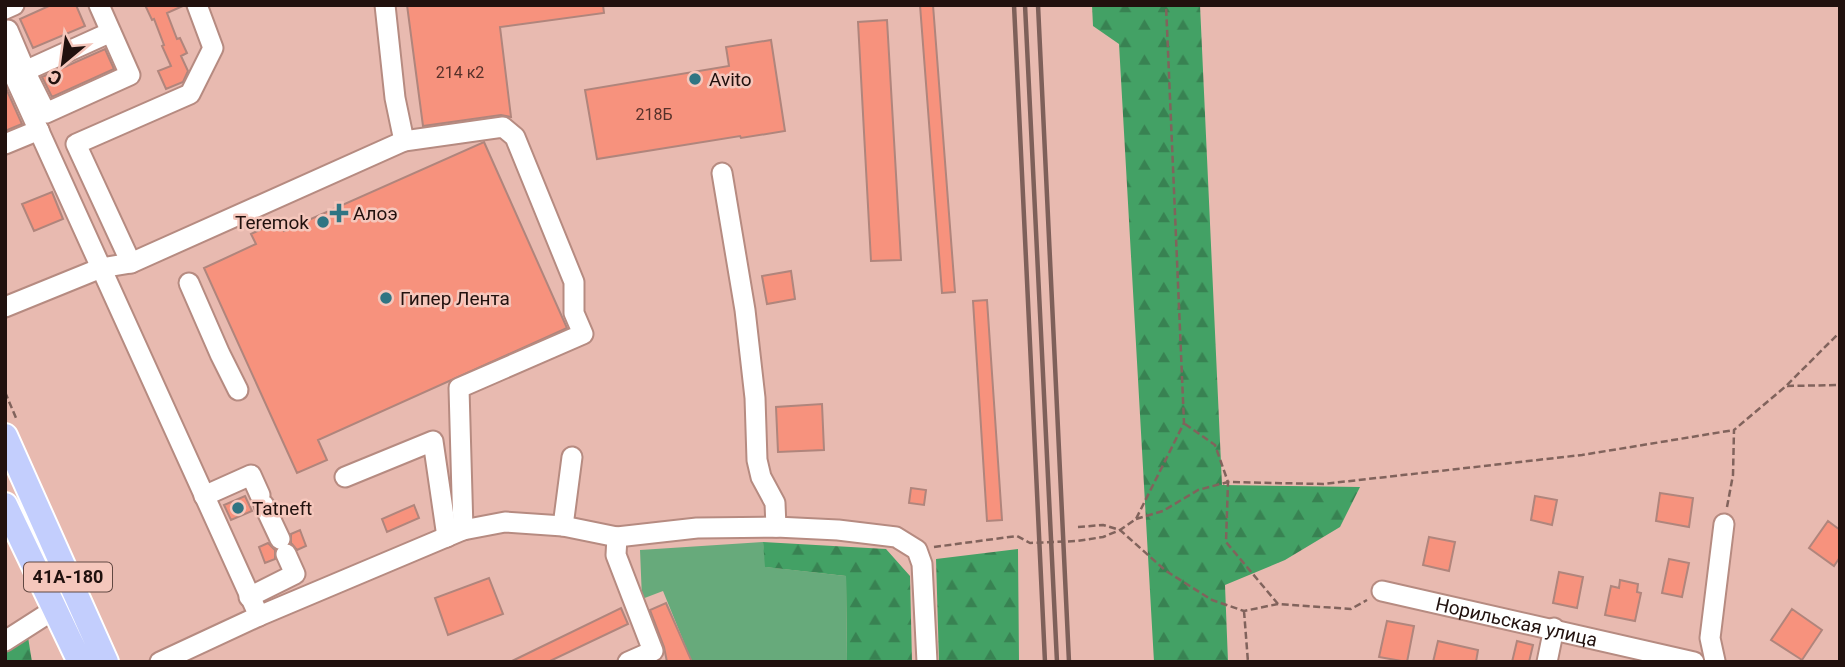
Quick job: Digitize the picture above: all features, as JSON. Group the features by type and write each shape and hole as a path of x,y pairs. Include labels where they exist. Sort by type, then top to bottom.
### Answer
{"main road":[{"name":"41А-180","path":"5,436 106,662"},
{"name":"41А-180","path":"5,504 79,662"}],"street":[{"path":"5,9 14,5"},
{"path":"8,30 46,113 130,75 99,5"},
{"path":"52,155 190,94 213,48 197,5"},
{"path":"386,5 395,98 404,141"},
{"path":"26,71 111,32"},
{"path":"5,56 259,616"},
{"path":"5,307 101,268 131,263 404,141 503,127 515,137 574,282 573,313 583,334 459,388 455,533"},
{"path":"5,144 39,130"},
{"path":"76,144 131,263"},
{"path":"722,173 745,310 755,398 757,460 764,484 775,503 776,527"},
{"path":"189,284 239,390"},
{"path":"345,477 433,441 455,533"},
{"path":"563,526 572,457"},
{"path":"204,496 251,475 283,546 295,574 249,597"},
{"path":"5,504 31,492"},
{"path":"168,660 259,616 455,533 505,522 563,526 617,537 697,528 776,527 838,530 897,537 917,550 922,564 927,662"},
{"path":"1722,662 1715,661 1710,638 1724,524"},
{"path":"617,537 616,555 653,650 628,662"},
{"name":"Норильская улица","path":"1382,591 1694,662"},
{"path":"5,641 55,609"},
{"path":"1547,662 1554,628"}],"path":[{"path":"1136,519 1184,423 1166,5"},
{"path":"1017,536 1030,543 1103,537 1136,519 1163,511 1198,490 1228,482 1322,484 1582,455 1734,430 1786,386 1840,332"},
{"path":"1786,386 1840,384"},
{"path":"1184,423 1215,445 1228,482 1226,542 1278,604"},
{"path":"1724,524 1733,475 1734,430"},
{"path":"1078,527 1103,525 1120,530 1166,571 1212,600 1244,611 1278,604 1351,609 1382,591"},
{"path":"917,550 1017,536 1027,537"},
{"path":"1244,611 1248,662"}],"green space":[{"path":"1092,5 1200,5 1222,485 1360,487 1340,527 1285,560 1225,585 1228,662 1154,662 1119,44 1093,26"},
{"path":"763,542 766,567 846,576 847,662 692,662 663,591 642,599 640,550"},
{"path":"763,542 886,549 910,576 912,662 847,662 846,576 765,567"},
{"path":"1018,549 1019,662 939,662 936,559"},
{"path":"28,637 32,662 5,662 5,651"}],"building":[{"path":"51,5 76,5 85,26 33,48 20,19"},
{"path":"145,5 185,5 167,13 177,39 180,38 187,53 181,56 188,71 183,82 166,89 158,71 171,66 154,19 152,20"},
{"path":"407,5 603,5 604,13 500,27 511,117 501,115 423,126"},
{"path":"920,5 933,5 955,292 942,293"},
{"path":"887,20 901,260 871,261 858,22"},
{"path":"771,40 785,131 597,159 585,90 729,66 726,47"},
{"path":"105,49 114,69 52,97 42,77"},
{"path":"5,86 22,124 5,131"},
{"name":"Гипер Лента","path":"484,142 567,328 318,440 327,460 297,473 204,268 256,244 251,234 279,221 284,231"},
{"path":"52,192 63,219 34,231 22,204"},
{"path":"791,271 795,299 767,304 762,276"},
{"path":"987,300 1002,520 987,521 973,301"},
{"path":"822,404 824,450 778,452 776,407"},
{"path":"911,488 926,490 924,505 909,503"},
{"path":"1660,493 1693,498 1689,527 1656,521"},
{"name":"Tatneft","path":"245,496 252,511 231,520 224,505"},
{"path":"1535,496 1557,500 1552,525 1531,520"},
{"path":"414,505 419,518 387,532 382,519"},
{"path":"1828,521 1840,530 1840,557 1834,566 1809,548"},
{"path":"300,530 306,546 297,550 291,543 291,534"},
{"path":"1429,537 1455,542 1449,571 1423,565"},
{"path":"268,543 275,550 275,559 265,563 259,547"},
{"path":"1669,559 1689,563 1682,597 1662,593"},
{"path":"1559,572 1583,577 1577,608 1553,603"},
{"path":"489,578 503,614 448,635 435,598"},
{"path":"1620,580 1638,584 1637,592 1641,593 1635,621 1605,615 1611,586 1619,588"},
{"path":"666,603 692,662 667,662 650,610"},
{"path":"621,608 628,624 548,662 510,662"},
{"path":"1792,609 1822,630 1802,660 1771,640"},
{"path":"1387,621 1414,626 1407,662 1379,657"},
{"path":"1438,641 1478,650 1476,662 1433,662"},
{"path":"1517,641 1533,645 1529,662 1512,662"}],"railway":[{"path":"1014,5 1045,662"},
{"path":"1025,5 1057,662"},
{"path":"1038,5 1069,662"}],"place":[{"name":"Avito","path":"695,79"},
{"name":"Алоэ","path":"339,213"},
{"name":"Teremok","path":"323,222"},
{"name":"Гипер Лента","path":"386,298"},
{"name":"Tatneft","path":"238,508"}]}
